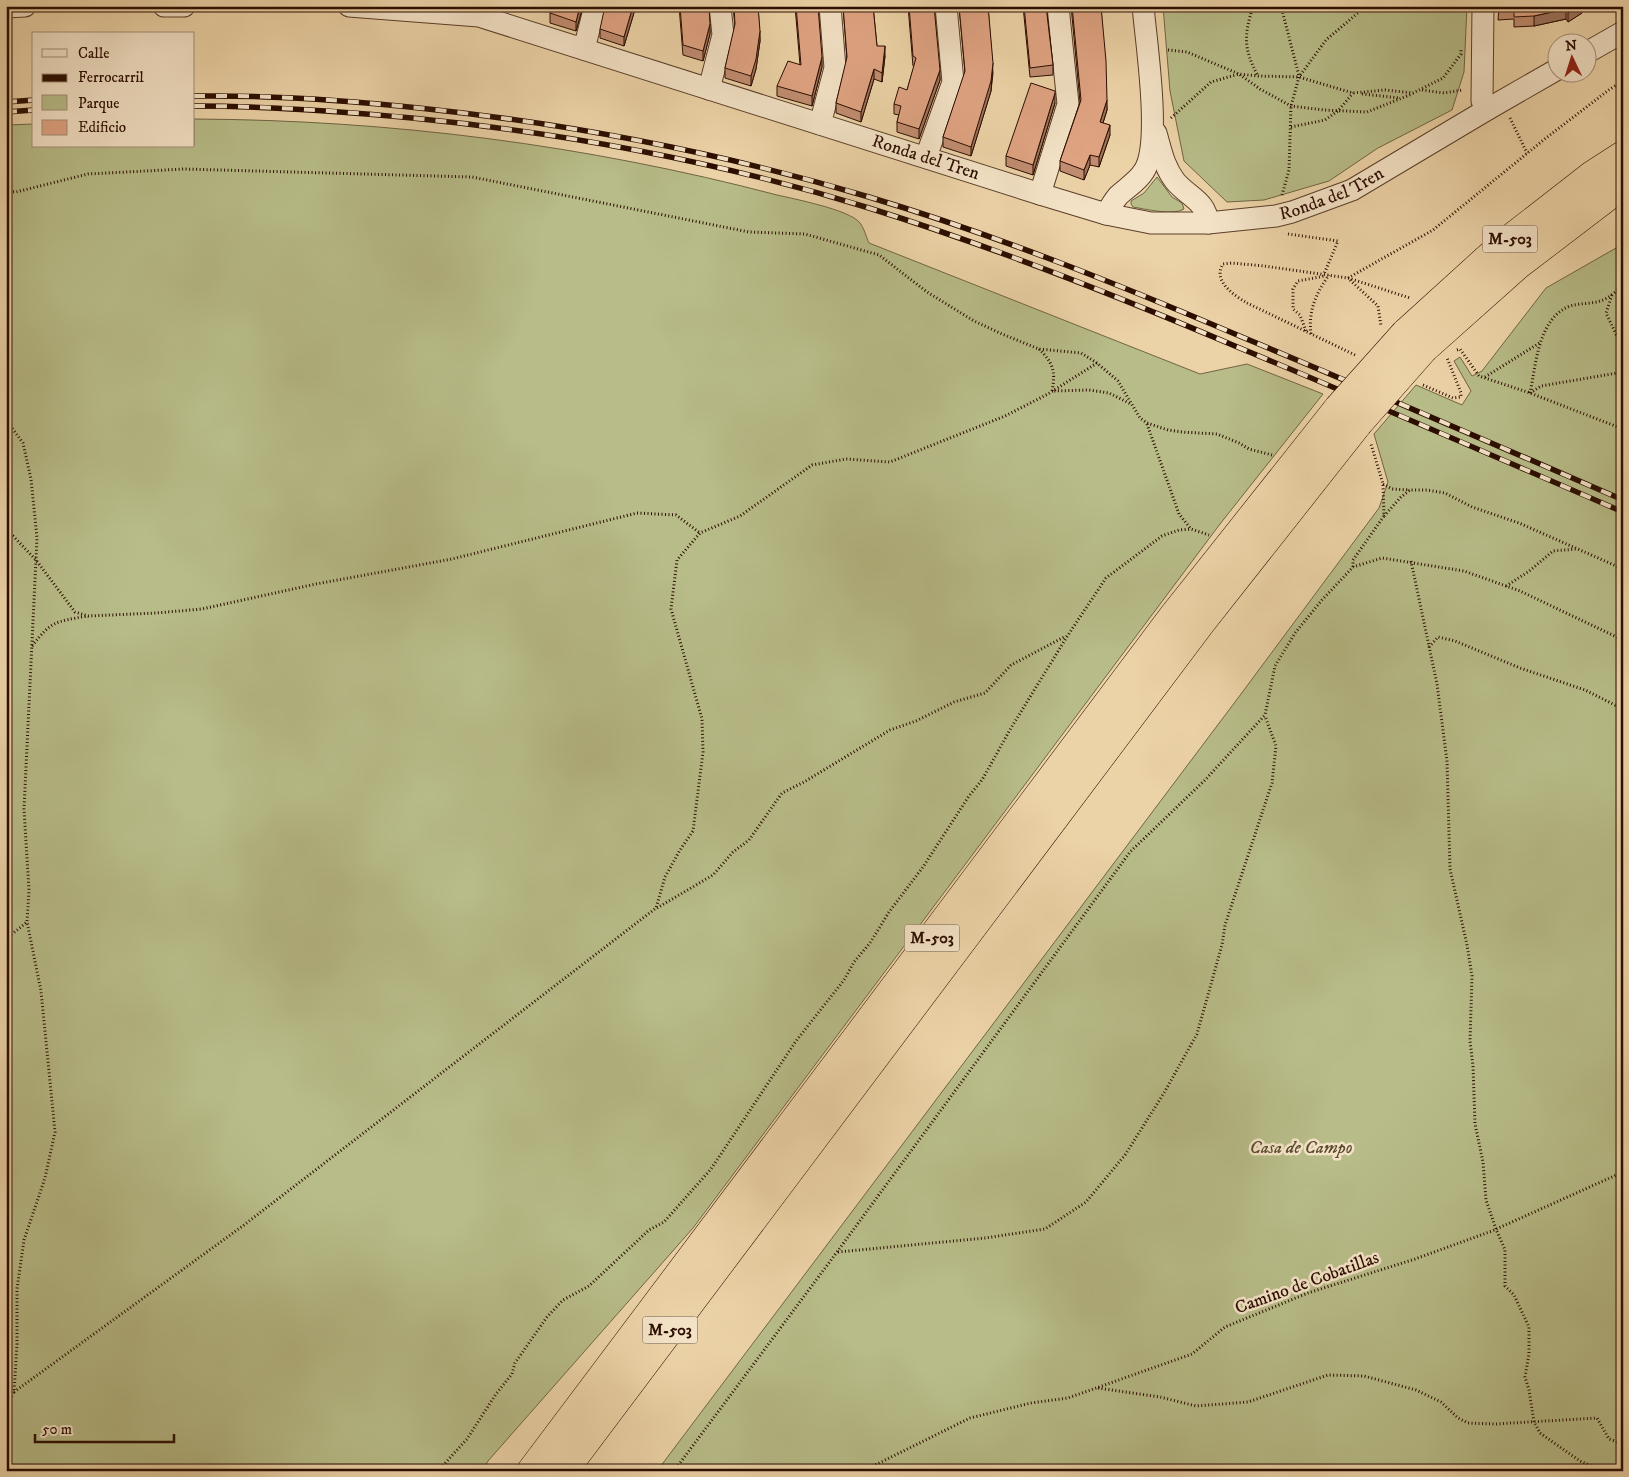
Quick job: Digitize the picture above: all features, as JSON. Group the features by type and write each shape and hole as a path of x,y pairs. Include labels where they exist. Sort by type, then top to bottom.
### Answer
{"highway":[{"name":"M-503","path":"564,1471 1201,623 1355,424 1404,339 1502,245 1592,175 1623,154"},
{"name":"M-503","path":"1404,339 1517,266 1623,185"},
{"name":"M-503","path":"531,1471 1173,616 1355,424"}],"street":[{"path":"6,7 25,6"},
{"path":"164,6 184,6"},
{"name":"Ronda del Tren","path":"349,6 479,11 584,49 1040,194 1106,214 1151,224 1280,225 1292,212 1352,190 1546,76"},
{"path":"584,49 595,6"},
{"path":"709,89 723,35 720,6"},
{"path":"820,124 835,68 830,6"},
{"path":"926,157 953,82 946,6"},
{"path":"1040,194 1068,104 1058,6"},
{"path":"1106,214 1119,196 1138,180 1145,171 1152,148 1154,124 1143,6"},
{"path":"1483,6 1482,101 1495,105"},
{"path":"1596,47 1623,32"},
{"path":"1154,124 1167,169 1182,188 1202,206 1207,214 1208,223"}],"path":[{"path":"1253,6 1246,28 1247,47 1249,60 1258,76"},
{"path":"1281,6 1299,77"},
{"path":"1309,333 1312,308 1338,241 1280,225 1289,170 1291,106 1299,77 1326,40 1366,6"},
{"path":"1147,51 1171,50 1187,52 1239,74 1260,89 1291,106 1367,112 1421,90 1443,78 1461,54 1462,46"},
{"path":"1154,124 1211,82 1239,74 1299,77 1353,93 1402,98"},
{"path":"1348,278 1433,230 1527,153 1610,89 1623,82"},
{"path":"1421,90 1444,93 1482,86"},
{"path":"1291,127 1325,120 1338,111 1353,93 1385,90 1413,93"},
{"path":"1495,105 1527,153"},
{"path":"6,191 16,192 88,174 184,169 472,177 750,232 805,234 879,255 927,292 974,321 1039,350 1050,360 1055,377 1052,391"},
{"path":"1359,357 1234,295 1225,286 1220,277 1220,268 1223,264 1232,263 1348,278 1416,300"},
{"path":"1309,333 1300,315 1293,309 1293,289 1298,281 1326,275"},
{"path":"1348,278 1378,306 1404,339"},
{"path":"1530,393 1541,342 1550,321 1561,311 1572,306 1602,301 1623,287"},
{"path":"1612,294 1606,313 1616,334 1623,338"},
{"path":"1485,378 1541,342"},
{"path":"1418,383 1453,398 1461,397 1447,357 1460,349 1479,376 1530,393 1623,429"},
{"path":"1039,350 1081,353 1097,363 1118,381 1140,418 1147,423 1175,431 1217,434 1249,449 1277,456"},
{"path":"656,908 665,877 693,831 703,752 702,719 671,609 677,560 700,533 740,516 812,465 846,458 890,462 1005,416 1052,391 1097,363"},
{"path":"1530,393 1541,386 1623,372"},
{"path":"1052,391 1089,390 1109,393 1132,404"},
{"path":"6,420 24,443 31,480 37,538 24,809 28,890 27,922 42,990 55,1132 45,1178 24,1240 17,1289 17,1344 14,1392 6,1407"},
{"path":"1147,423 1179,514 1191,529"},
{"path":"1355,424 1383,484 1384,516"},
{"path":"1383,484 1392,489 1427,490 1445,493 1485,512 1519,523 1623,569"},
{"path":"1353,567 1353,560 1384,516 1410,490"},
{"path":"31,647 46,628 58,621 88,616 156,613 202,608 316,584 452,559 637,513 676,515 700,533"},
{"path":"438,1471 467,1439 496,1394 512,1374 515,1363 562,1300 589,1286 649,1230 664,1222 711,1169 796,1041 844,980 854,962 870,943 889,912 923,867 982,780 1011,728 1068,635 1106,578 1162,536 1178,530 1191,529 1212,536"},
{"path":"6,534 13,536 36,560 75,612 88,616"},
{"path":"1506,586 1528,572 1553,551 1577,548"},
{"path":"837,1252 985,1238 1045,1229 1086,1202 1125,1155 1164,1094 1197,1034 1222,945 1225,925 1272,783 1276,746 1265,715 1275,666 1295,633 1322,600 1353,567 1382,558 1411,561 1464,571 1520,591 1623,640"},
{"path":"1411,561 1437,684 1447,761 1450,869 1472,976 1470,1041 1475,1124 1483,1162 1486,1200 1505,1250 1505,1286 1514,1295 1529,1327 1529,1354 1525,1377 1530,1390 1534,1422 1540,1433 1580,1461 1603,1471"},
{"path":"14,1392 244,1225 656,908 713,875 733,852 749,840 782,793 804,782 890,730 916,722 954,702 985,693 1011,665 1068,635"},
{"path":"1429,647 1438,637 1455,641 1520,668 1585,690 1615,705 1623,705"},
{"path":"674,1471 1130,852 1205,780 1265,715"},
{"path":"6,939 27,922"},
{"name":"Camino de Cobatillas","path":"863,1471 970,1418 1031,1403 1068,1398 1192,1354 1225,1327 1308,1294 1414,1260 1496,1229 1623,1172"},
{"path":"1097,1388 1160,1397 1196,1406 1248,1402 1328,1375 1364,1376 1416,1390 1440,1402 1458,1418 1468,1423 1495,1424 1597,1418 1609,1439 1623,1444"}],"green space":[{"path":"1163,6 1467,6 1464,72 1452,110 1378,148 1329,181 1264,200 1227,202 1184,161 1170,91"},
{"path":"195,119 341,124 415,130 561,149 633,162 705,177 808,202 844,213 861,224 869,243 1200,374 1247,364 1323,394 1220,524 693,1228 488,1461 482,1471 6,1471 6,125 32,124 32,148 195,148"},
{"path":"1157,177 1172,197 1182,203 1184,209 1167,212 1133,207 1131,201 1144,193"},
{"name":"Casa de Campo","path":"1623,244 1623,1471 657,1471 1379,508 1388,482 1374,434 1416,385 1462,405 1471,391 1454,361 1460,357 1472,376 1482,371 1546,288"}],"building":[{"path":"552,6 580,6 576,22 550,13"},
{"path":"605,6 633,6 624,37 600,29"},
{"path":"680,6 709,6 710,24 703,51 683,45"},
{"path":"734,6 758,6 760,31 756,59 751,76 725,68 735,24"},
{"path":"796,6 818,6 822,57 812,96 777,86 788,61 801,65"},
{"path":"843,6 873,6 877,46 885,46 882,73 874,69 861,112 836,103 847,57"},
{"path":"909,6 934,6 940,70 919,129 897,122 901,106 894,104 899,87 907,90 916,58 913,56"},
{"path":"959,6 988,6 993,63 991,81 971,147 943,137 965,71"},
{"path":"1024,6 1046,6 1053,65 1030,68"},
{"path":"1072,6 1101,6 1106,61 1107,100 1100,122 1110,125 1099,157 1090,155 1084,170 1060,161 1081,100"},
{"path":"1499,6 1578,6 1568,13 1566,9 1534,16 1514,17 1514,9 1498,10"},
{"path":"1031,83 1055,91 1033,165 1006,156"}],"railway":[{"path":"195,96 250,96 335,100 533,122 646,142 814,181 916,212 1011,244 1104,280 1338,377 1623,500"},
{"path":"6,102 32,100"},
{"path":"195,106 357,113 470,124 642,151 700,163 813,192 916,223 1008,255 1099,290 1332,387 1623,512"},
{"path":"6,112 32,110"}]}
